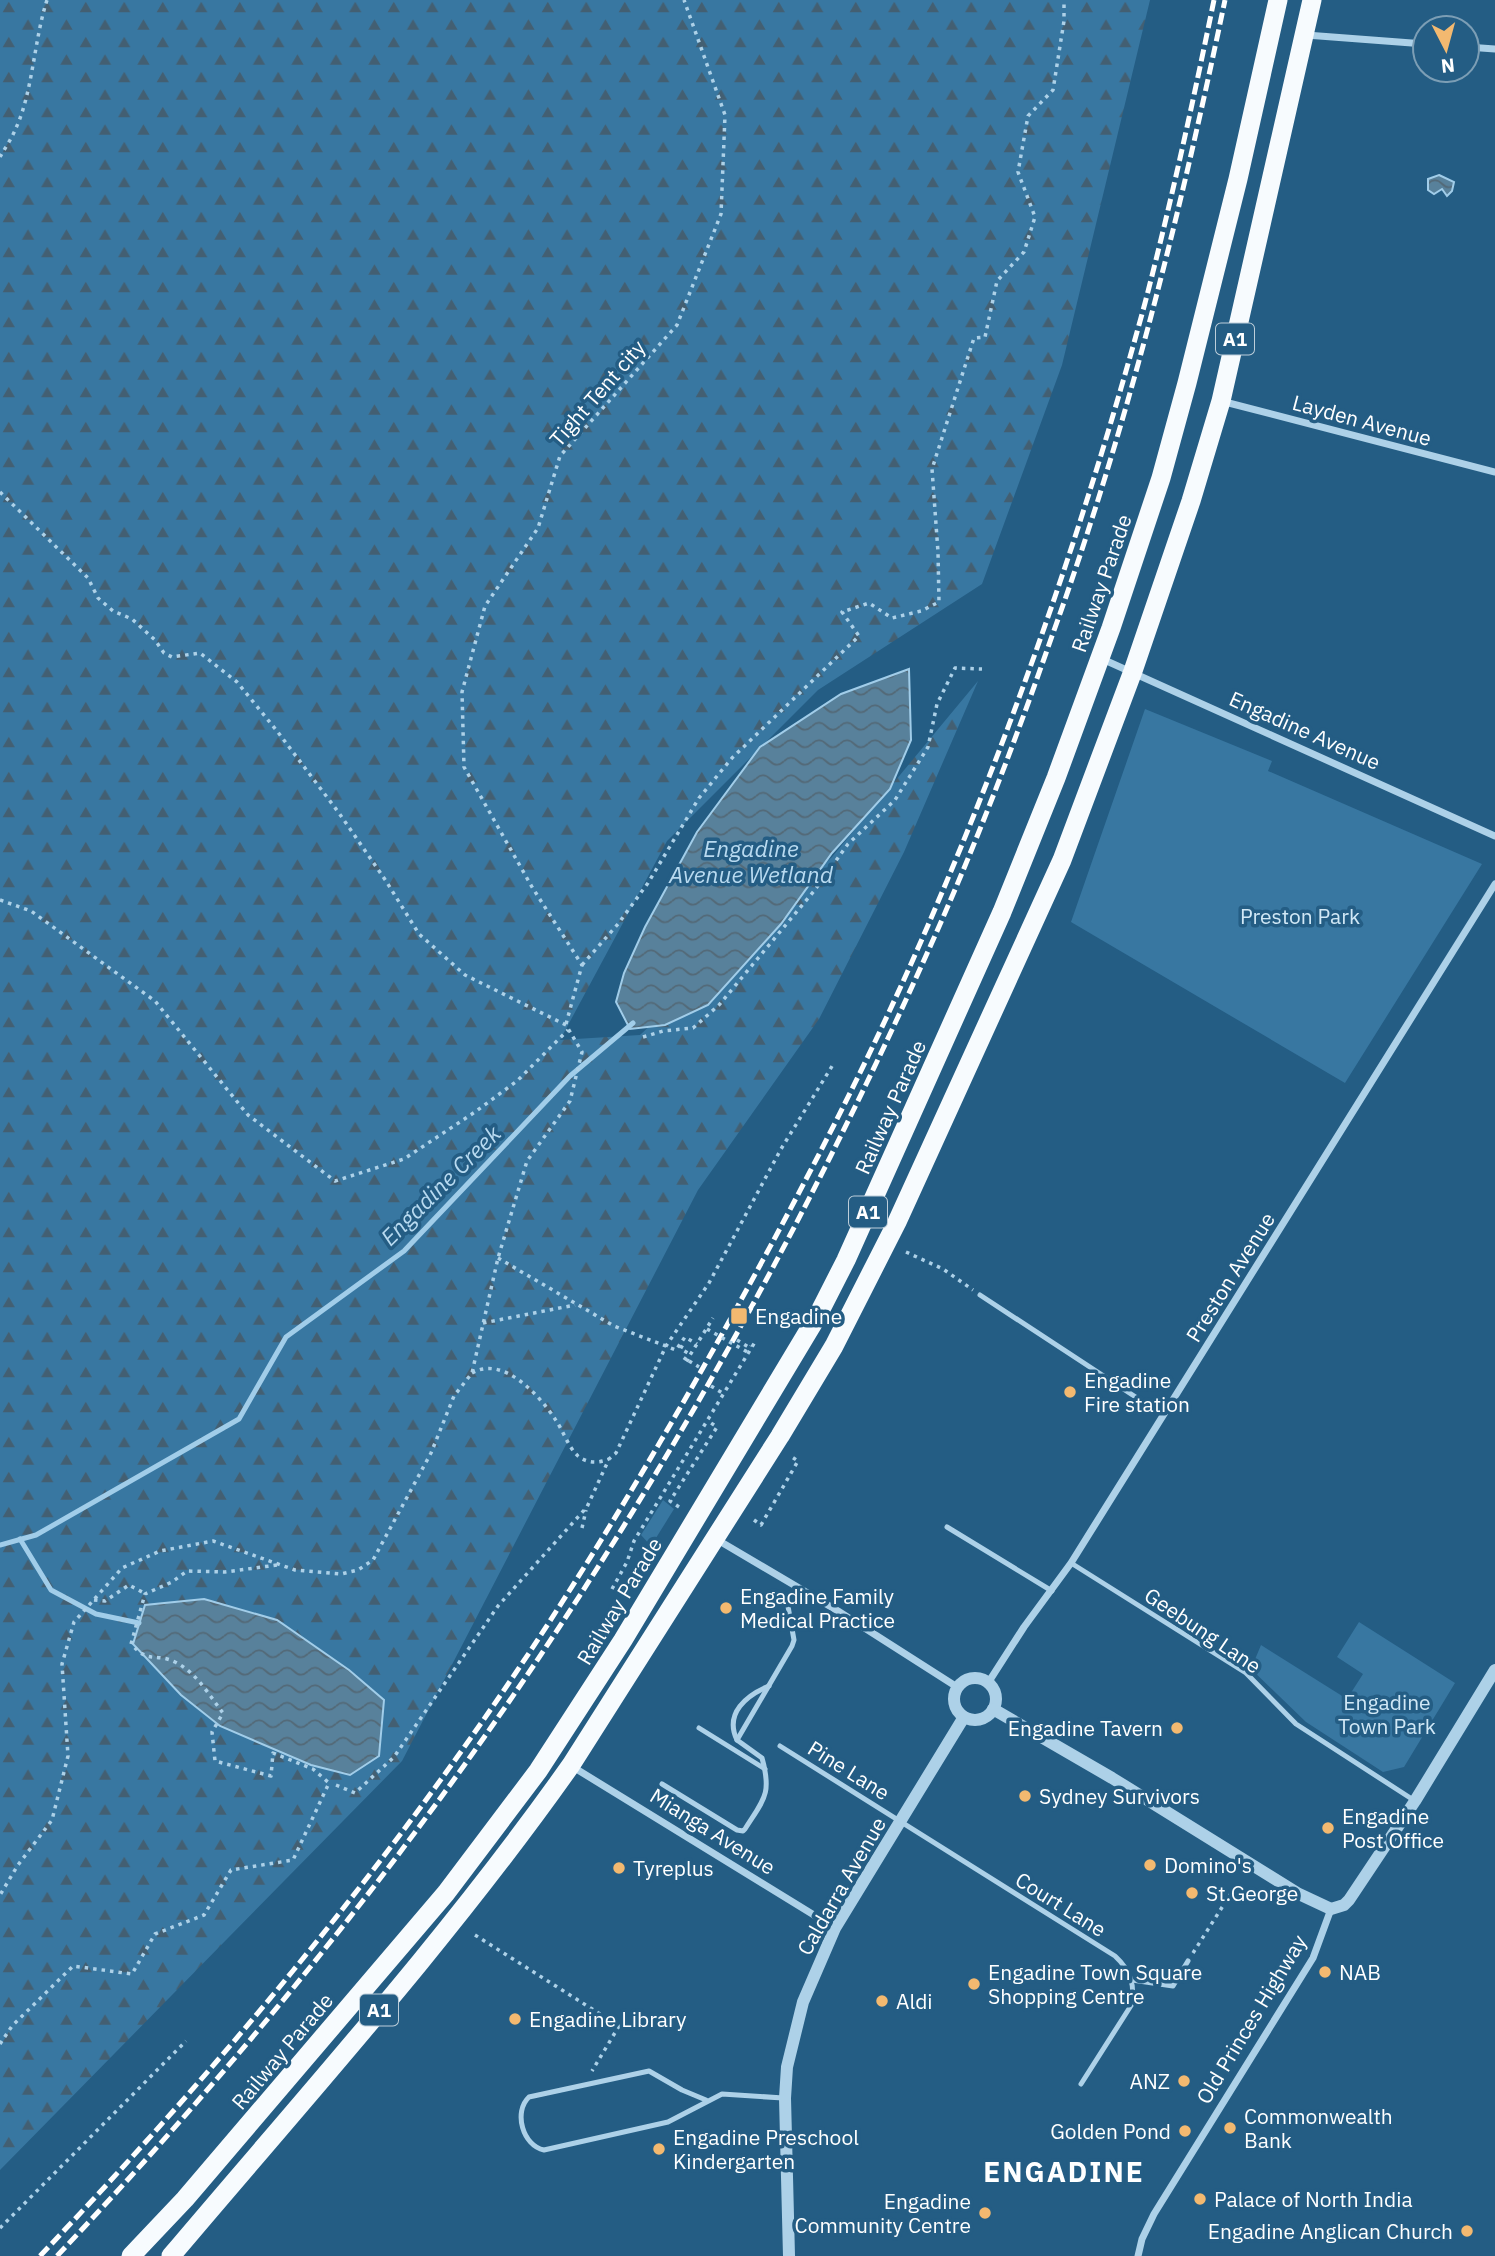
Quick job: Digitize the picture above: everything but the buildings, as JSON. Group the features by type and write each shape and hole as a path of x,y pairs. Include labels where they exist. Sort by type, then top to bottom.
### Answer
{"highway":[{"name":"Railway Parade","path":"131,2256 185,2199 446,1893 538,1771 623,1640 818,1315 846,1260 1002,912 1056,778 1100,657 1161,478 1187,383 1238,179 1278,0"},
{"name":"A1","path":"171,2256 453,1921 571,1765 834,1346 897,1223 1062,860 1133,671 1191,501 1221,401 1312,0"},
{"path":"187,2256 324,2092 361,2030"}],"street":[{"path":"1305,35 1411,43"},
{"name":"Layden Avenue","path":"1221,401 1495,472"},
{"name":"Engadine Avenue","path":"1100,657 1495,836"},
{"name":"Preston Avenue","path":"988,1683 1024,1627 1071,1563 1495,884"},
{"path":"715,1538 838,1611 957,1687"},
{"path":"993,1709 1112,1778 1299,1894 1331,1909 1344,1905 1349,1900 1415,1801 1495,1670"},
{"path":"975,1678 988,1683 995,1695 993,1709 977,1720 964,1717 955,1707 954,1693 957,1687 962,1682 975,1678"},
{"name":"Caldarra Avenue","path":"789,2256 785,2098 787,2067 803,2002 835,1928 964,1717"},
{"name":"Mianga Avenue","path":"571,1765 835,1928"},
{"name":"Old Princes Highway","path":"1138,2256 1142,2239 1154,2214 1313,1958 1331,1909"}],"lane":[{"path":"980,1295 1163,1415"},
{"path":"947,1527 1052,1591"},
{"name":"Geebung Lane","path":"1071,1563 1246,1673 1296,1724 1415,1801"},
{"path":"737,1740 794,1640 786,1595"},
{"path":"662,1784 737,1830 743,1831 766,1796 768,1787 760,1755 737,1740 734,1733 735,1715 753,1692 769,1686"},
{"path":"699,1728 765,1769"},
{"name":"Pine Lane","path":"780,1746 901,1821"},
{"name":"Court Lane","path":"901,1821 1115,1956 1126,1966 1132,1980"},
{"path":"1082,2084 1132,2004 1132,1980 1173,1986 1188,1962"},
{"path":"706,2100 681,2090 649,2071 529,2098 524,2102 522,2111 523,2130 529,2143 544,2150 668,2122 715,2095 728,2093 785,2098"}],"path":[{"path":"0,157 17,126 47,0"},
{"name":"Tight Tent city","path":"582,965 532,887 464,767 462,692 485,606 538,528 560,456 677,325 721,214 725,115 684,0"},
{"path":"472,1373 498,1258 527,1161 570,1101 582,1052 566,1025 582,965 618,924 648,883 699,798 732,758 859,636 842,612 869,603 892,618 921,611 939,603 932,469 974,338 985,337 997,281 1024,252 1035,217 1018,172 1028,116 1053,90 1064,21 1064,0"},
{"path":"0,492 88,578 98,598 113,611 132,619 155,640 164,653 173,657 200,653 237,682 339,813 419,934 465,975 566,1025"},
{"path":"643,1037 663,1031 694,1028 719,1005 814,891 848,844 895,800 928,747 937,704 956,668 982,669"},
{"path":"0,900 32,911 155,1001 248,1115 335,1181 404,1159 517,1081 568,1030"},
{"path":"582,1528 587,1507 610,1459 616,1453 666,1346 709,1283 781,1149 834,1063"},
{"path":"906,1251 943,1269 980,1295"},
{"path":"498,1258 629,1334 676,1350 685,1337 697,1344"},
{"path":"483,1323 577,1304"},
{"path":"713,1318 707,1329 688,1360 697,1344 713,1318"},
{"path":"707,1329 749,1353"},
{"path":"612,1589 627,1562 634,1541 755,1342 750,1348 737,1340"},
{"path":"680,1346 687,1350 683,1357 699,1367"},
{"path":"0,1895 51,1820 68,1756 62,1664 74,1622 122,1569 160,1551 213,1541 295,1570 341,1574 358,1570 373,1560 431,1453 454,1396 472,1373 480,1368 490,1367 509,1374 538,1396 579,1457 589,1462 610,1459"},
{"path":"711,1386 724,1394"},
{"path":"679,1507 670,1501 717,1426 708,1421"},
{"path":"754,1520 761,1525 798,1461 792,1457"},
{"path":"336,1785 355,1793 394,1757 498,1606 587,1507"},
{"path":"146,1594 172,1582 187,1571 225,1572 281,1565"},
{"path":"94,1600 104,1601 129,1585 146,1594"},
{"path":"0,2044 12,2026 73,1966 132,1974 155,1934 204,1915 231,1870 293,1860 330,1783 313,1769 273,1753 271,1776 215,1761 212,1732 223,1713 195,1676 174,1661 141,1656 131,1644 146,1594"},
{"path":"1188,1962 1233,1890"},
{"path":"475,1935 619,2026 583,2085"},
{"path":"0,2228 187,2041"}],"green space":[{"path":"0,0 1150,0 1062,365 982,584 818,690 667,841 560,1040 640,1035 832,857 978,681 904,852 819,1019 698,1190 402,1761 0,2170"},
{"name":"Preston Park","path":"1145,709 1272,761 1268,771 1482,864 1345,1083 1071,922"},
{"path":"663,1500 674,1509 651,1546 641,1535"},
{"name":"Engadine Town Park","path":"1359,1622 1455,1683 1404,1767 1383,1772 1306,1722 1251,1669 1261,1645 1347,1699 1363,1674 1337,1657"}],"water":[{"path":"1439,175 1454,182 1452,191 1447,196 1442,189 1434,194 1428,190 1428,179"},
{"name":"Engadine Avenue Wetland","path":"909,669 911,740 890,789 832,853 781,924 708,1005 665,1025 630,1029 616,1002 624,973 645,927 697,832 760,747 841,694"},
{"path":"204,1599 277,1620 349,1670 384,1700 379,1756 350,1775 311,1765 220,1726 181,1695 133,1644 145,1605"}],"waterway":[{"name":"Engadine Creek","path":"0,1545 36,1535 239,1419 286,1337 404,1251 570,1076 633,1023"},
{"path":"20,1539 51,1590 96,1614 139,1623"}],"railway":[{"path":"40,2256 171,2113 298,1965 417,1812 474,1733 529,1653 636,1483 736,1309 810,1172 857,1080 922,939 987,783 1045,625 1098,465 1145,303 1214,0"},
{"path":"57,2256 248,2043 368,1894 482,1741 646,1491 748,1314 796,1224 886,1042 946,911 994,794 1052,636 1104,480 1150,321 1190,161 1225,0"}],"place":[{"name":"Engadine","path":"739,1316"},
{"name":"Engadine Fire station","path":"1070,1392"},
{"name":"Engadine Family Medical Practice","path":"726,1608"},
{"name":"Engadine Tavern","path":"1177,1728"},
{"name":"Sydney Survivors","path":"1025,1796"},
{"name":"Engadine Post Office","path":"1328,1828"},
{"name":"Domino's","path":"1150,1865"},
{"name":"Tyreplus","path":"619,1868"},
{"name":"St.George","path":"1192,1893"},
{"name":"NAB","path":"1325,1972"},
{"name":"Engadine Town Square Shopping Centre","path":"974,1984"},
{"name":"Aldi","path":"882,2001"},
{"name":"Engadine Library","path":"515,2019"},
{"name":"ANZ","path":"1184,2081"},
{"name":"Commonwealth Bank","path":"1230,2128"},
{"name":"Golden Pond","path":"1185,2131"},
{"name":"Engadine Preschool Kindergarten","path":"659,2149"},
{"name":"Palace of North India","path":"1200,2199"},
{"name":"Engadine Community Centre","path":"985,2213"},
{"name":"Engadine Anglican Church","path":"1467,2231"}],"district":[{"name":"ENGADINE","path":"1064,2171"}]}
